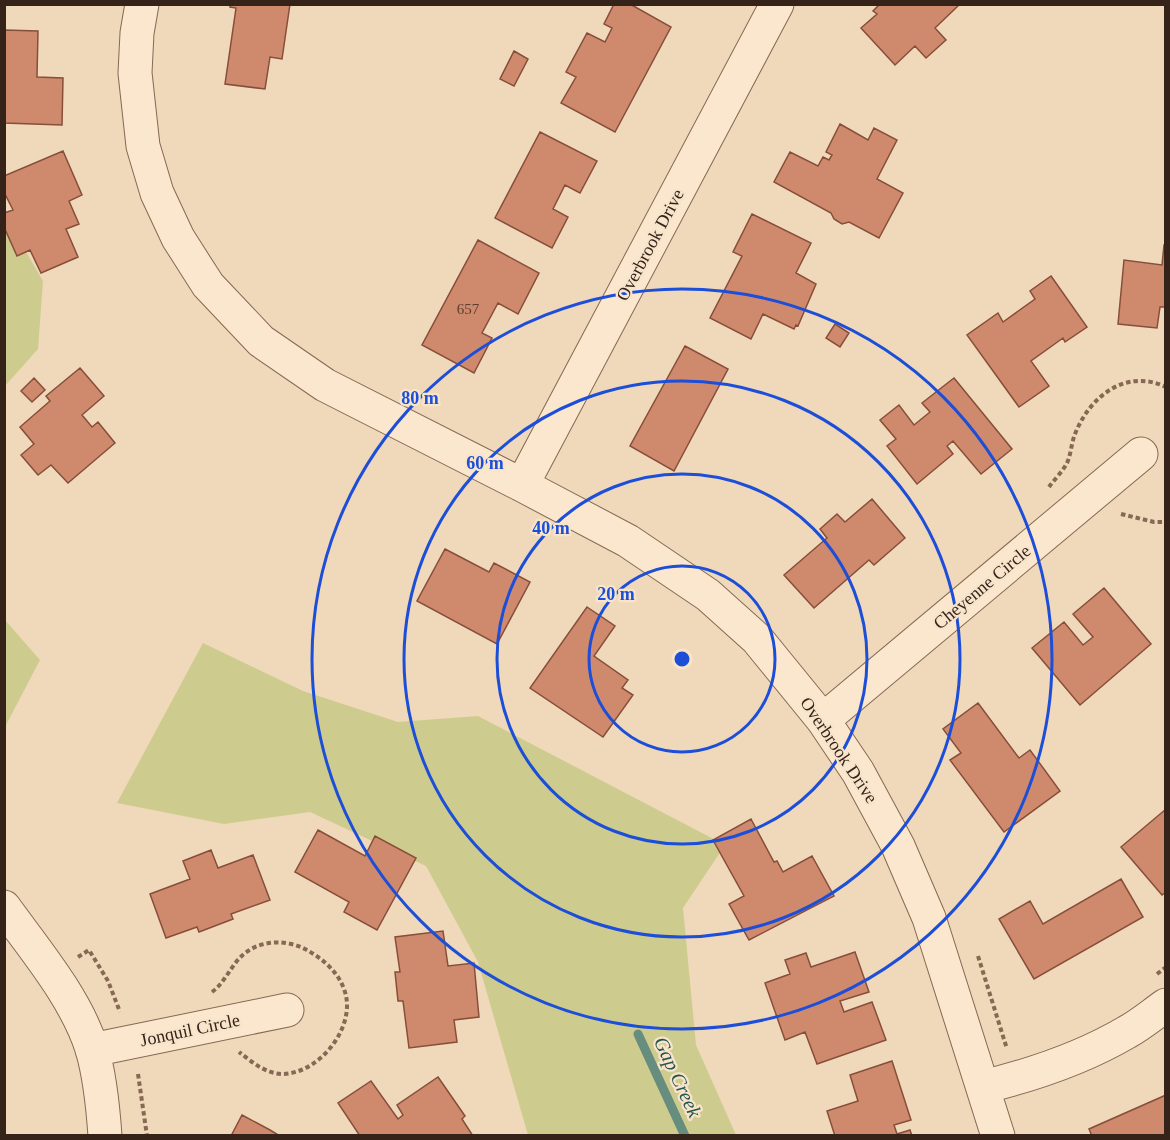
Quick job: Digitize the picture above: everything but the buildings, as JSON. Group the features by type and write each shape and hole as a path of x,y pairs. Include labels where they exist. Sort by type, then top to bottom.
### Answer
{"street":[{"name":"Overbrook Drive","path":"142,4 137,33 135,73 143,146 157,193 178,238 208,285 261,341 278,355 325,385 628,540 708,595 757,639 823,720 858,772 914,879 998,1136"},
{"name":"Overbrook Drive","path":"522,485 777,4"},
{"name":"Cheyenne Circle","path":"823,720 1141,454"},
{"path":"4,907 68,999 85,1030 92,1050 104,1113 105,1136"},
{"path":"983,1087 1017,1079 1083,1054 1127,1032 1159,991"},
{"name":"Jonquil Circle","path":"92,1050 287,1010"}],"path":[{"path":"1044,492 1067,463 1076,433 1087,412 1100,396 1113,387 1132,381 1154,382 1166,387"},
{"path":"1159,991 1166,967"}],"shaded area":[{"path":"4,214 43,281 38,349 5,386"},
{"path":"5,620 40,660 5,727"},
{"path":"203,643 303,691 398,722 478,716 725,845 683,908 696,1045 736,1135 528,1135 478,962 426,866 310,812 224,824 117,803"}],"waterway":[{"name":"Gap Creek","path":"638,1034 685,1136"}]}
